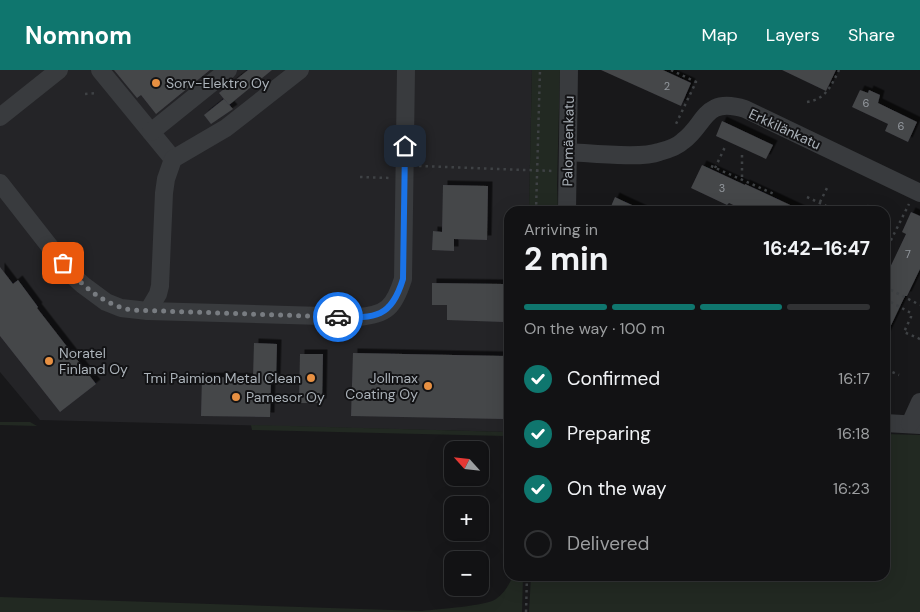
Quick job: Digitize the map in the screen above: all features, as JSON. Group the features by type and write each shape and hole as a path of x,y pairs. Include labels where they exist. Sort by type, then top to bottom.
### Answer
{"street":[{"path":"0,117 59,70"},
{"path":"100,70 173,159"},
{"path":"151,132 228,70"},
{"path":"0,183 72,275 106,302 120,308 148,311 357,317 381,313 389,307 398,294 403,279 406,70"},
{"name":"Palomäenkatu","path":"567,206 569,70"},
{"path":"148,311 158,294 160,286 164,194 166,179 173,159 226,128 297,71"},
{"name":"Erkkilänkatu","path":"568,152 653,154 683,142 706,114 712,110 734,106 918,192"},
{"path":"890,423 915,425 920,402"}],"path":[{"path":"536,206 540,70"},
{"path":"671,70 696,82 675,126"},
{"path":"807,102 825,95 839,70"},
{"path":"715,168 725,147"},
{"path":"742,155 742,180"},
{"path":"711,166 774,194"},
{"path":"360,177 405,172 567,171"},
{"path":"820,203 828,186"},
{"path":"890,243 918,192"},
{"path":"807,197 826,206"},
{"path":"890,290 920,305"},
{"path":"890,302 911,313 904,332 920,339"},
{"path":"890,371 899,375"},
{"path":"526,581 526,612"}],"shaded area":[{"path":"0,70 532,70 529,206 504,206 504,432 40,420 0,372"},
{"path":"532,70 560,70 558,206 529,206"},
{"path":"0,422 30,422 37,426 0,425"},
{"path":"251,425 504,432 504,436 252,430"},
{"path":"890,434 920,435 920,612 529,612 531,581 890,581"},
{"path":"510,581 523,581 522,612 0,612 0,597 422,611 491,601 496,599"}],"building":[{"name":"Sorv-Elektro Oy","path":"114,70 210,70 156,114 141,95 137,98"},
{"path":"248,70 272,70 229,105 219,93"},
{"path":"601,70 663,70 691,83 681,106"},
{"path":"782,70 836,70 826,91"},
{"path":"860,90 868,93 869,90 880,95 878,103 917,122 908,142 885,131 888,124 852,107"},
{"path":"224,99 233,109 211,124 204,115"},
{"path":"722,121 773,145 766,159 716,136"},
{"path":"702,165 792,206 735,206 729,203 727,205 691,188"},
{"path":"443,185 488,186 487,240 454,239 454,251 432,250 433,231 442,232"},
{"path":"615,197 634,206 611,206"},
{"path":"911,212 920,216 920,269 890,328 890,268 906,234 902,232"},
{"name":"Noratel Finland Oy","path":"0,267 13,284 18,280 37,308 96,384 60,412 0,336"},
{"path":"432,283 504,284 504,322 447,320 447,305 432,305"},
{"name":"Pamesor Oy","path":"254,343 277,344 276,379 271,379 270,417 201,416 202,377 253,378"},
{"name":"Jollmax Coating Oy","path":"353,353 504,356 504,419 351,416"},
{"name":"Tmi Paimion Metal Clean","path":"300,354 323,354 322,403 299,403"}],"way so far":[{"path":"63,263 72,275 94,294 120,308 148,311 338,317"}],"place":[{"name":"Sorv-Elektro Oy","path":"156,83"},
{"name":"Noratel Finland Oy","path":"49,361"},
{"name":"Tmi Paimion Metal Clean","path":"311,378"},
{"name":"Jollmax Coating Oy","path":"428,386"},
{"name":"Pamesor Oy","path":"236,397"}],"route":[{"path":"338,317 370,316 381,313 389,307 398,294 403,279 405,146"}]}
